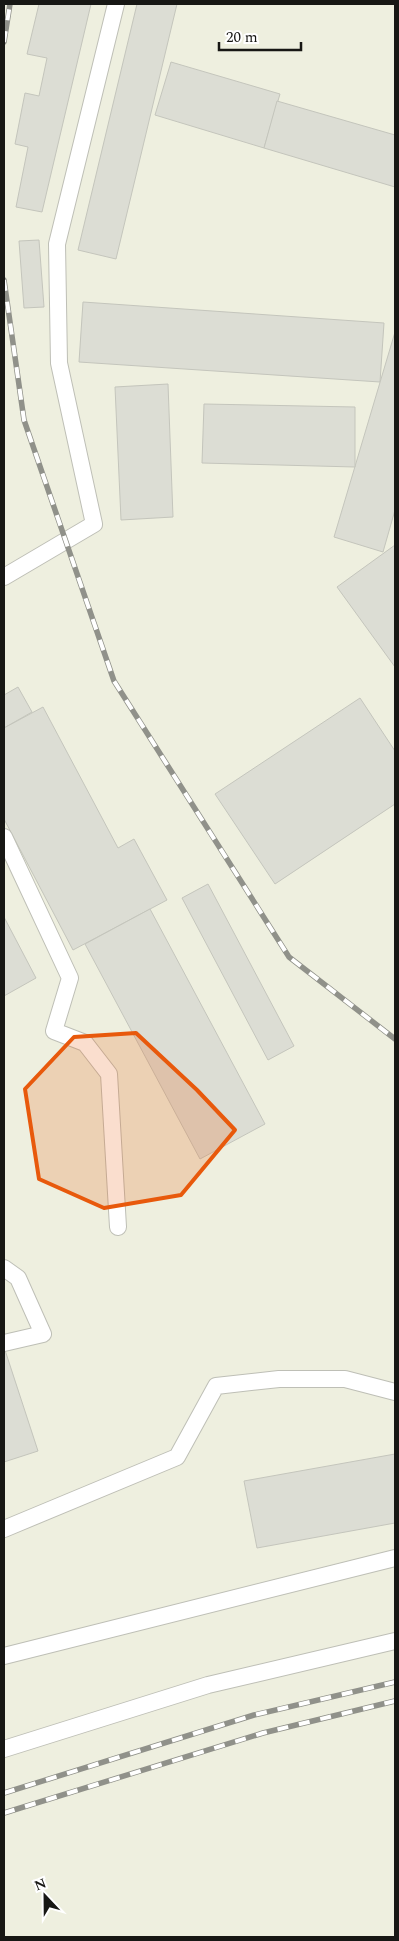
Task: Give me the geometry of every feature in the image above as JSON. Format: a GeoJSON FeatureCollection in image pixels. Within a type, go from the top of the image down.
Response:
{"type":"FeatureCollection","features":[{"type":"Feature","properties":{"kind":"lane"},"geometry":{"type":"LineString","coordinates":[[4,577],[94,524],[59,362],[57,244],[116,4]]}},
{"type":"Feature","properties":{"kind":"lane"},"geometry":{"type":"LineString","coordinates":[[4,837],[70,978],[54,1031],[85,1043],[109,1074],[118,1227]]}},
{"type":"Feature","properties":{"kind":"lane"},"geometry":{"type":"LineString","coordinates":[[4,1268],[18,1278],[44,1334],[4,1343]]}},
{"type":"Feature","properties":{"kind":"lane"},"geometry":{"type":"LineString","coordinates":[[4,1530],[177,1457],[216,1386],[279,1378],[345,1379],[395,1392]]}},
{"type":"Feature","properties":{"kind":"lane"},"geometry":{"type":"LineString","coordinates":[[4,1656],[395,1558]]}},
{"type":"Feature","properties":{"kind":"lane"},"geometry":{"type":"LineString","coordinates":[[4,1748],[208,1685],[395,1641]]}},
{"type":"Feature","properties":{"kind":"highlighted area"},"geometry":{"type":"Polygon","coordinates":[[[136,1033],[197,1090],[235,1130],[181,1195],[104,1208],[39,1179],[25,1089],[74,1037],[136,1033]]]}},
{"type":"Feature","properties":{"kind":"shaded area"},"geometry":{"type":"Polygon","coordinates":[[[4,4],[395,4],[395,1937],[4,1937],[4,4]]]}},
{"type":"Feature","properties":{"kind":"building"},"geometry":{"type":"Polygon","coordinates":[[[39,4],[91,4],[42,212],[16,207],[28,147],[15,144],[25,93],[39,96],[47,58],[27,54],[39,4]]]}},
{"type":"Feature","properties":{"kind":"building"},"geometry":{"type":"Polygon","coordinates":[[[137,4],[177,4],[116,259],[78,250],[137,4]]]}},
{"type":"Feature","properties":{"kind":"building"},"geometry":{"type":"Polygon","coordinates":[[[171,62],[280,94],[264,148],[155,115],[171,62]]]}},
{"type":"Feature","properties":{"kind":"building"},"geometry":{"type":"Polygon","coordinates":[[[277,101],[395,135],[395,187],[264,148],[277,101]]]}},
{"type":"Feature","properties":{"kind":"building"},"geometry":{"type":"Polygon","coordinates":[[[39,240],[44,307],[24,308],[19,241],[39,240]]]}},
{"type":"Feature","properties":{"kind":"building"},"geometry":{"type":"Polygon","coordinates":[[[83,302],[384,323],[380,382],[79,362],[83,302]]]}},
{"type":"Feature","properties":{"kind":"building"},"geometry":{"type":"Polygon","coordinates":[[[395,332],[395,510],[383,552],[334,537],[395,332]]]}},
{"type":"Feature","properties":{"kind":"building"},"geometry":{"type":"Polygon","coordinates":[[[168,384],[173,517],[121,520],[115,387],[168,384]]]}},
{"type":"Feature","properties":{"kind":"building"},"geometry":{"type":"Polygon","coordinates":[[[204,404],[355,407],[355,467],[202,463],[204,404]]]}},
{"type":"Feature","properties":{"kind":"building"},"geometry":{"type":"Polygon","coordinates":[[[395,545],[395,667],[337,587],[395,545]]]}},
{"type":"Feature","properties":{"kind":"building"},"geometry":{"type":"Polygon","coordinates":[[[18,687],[32,712],[4,728],[4,695],[18,687]]]}},
{"type":"Feature","properties":{"kind":"building"},"geometry":{"type":"Polygon","coordinates":[[[360,698],[395,751],[395,804],[275,884],[215,794],[360,698]]]}},
{"type":"Feature","properties":{"kind":"building"},"geometry":{"type":"Polygon","coordinates":[[[43,707],[118,848],[134,839],[167,900],[73,950],[4,819],[4,728],[43,707]]]}},
{"type":"Feature","properties":{"kind":"building"},"geometry":{"type":"Polygon","coordinates":[[[208,884],[294,1046],[268,1060],[182,898],[208,884]]]}},
{"type":"Feature","properties":{"kind":"building"},"geometry":{"type":"Polygon","coordinates":[[[150,909],[265,1124],[200,1159],[85,944],[150,909]]]}},
{"type":"Feature","properties":{"kind":"building"},"geometry":{"type":"Polygon","coordinates":[[[4,917],[36,978],[4,996],[4,917]]]}},
{"type":"Feature","properties":{"kind":"building"},"geometry":{"type":"Polygon","coordinates":[[[4,1347],[38,1451],[4,1462],[4,1347]]]}},
{"type":"Feature","properties":{"kind":"building"},"geometry":{"type":"Polygon","coordinates":[[[395,1454],[395,1523],[257,1548],[244,1481],[395,1454]]]}},
{"type":"Feature","properties":{"kind":"railway"},"geometry":{"type":"LineString","coordinates":[[4,42],[10,4]]}},
{"type":"Feature","properties":{"kind":"railway"},"geometry":{"type":"LineString","coordinates":[[4,280],[24,420],[114,681],[289,957],[395,1039]]}},
{"type":"Feature","properties":{"kind":"railway"},"geometry":{"type":"LineString","coordinates":[[4,1793],[254,1715],[395,1682]]}},
{"type":"Feature","properties":{"kind":"railway"},"geometry":{"type":"LineString","coordinates":[[4,1813],[263,1733],[395,1701]]}}]}
